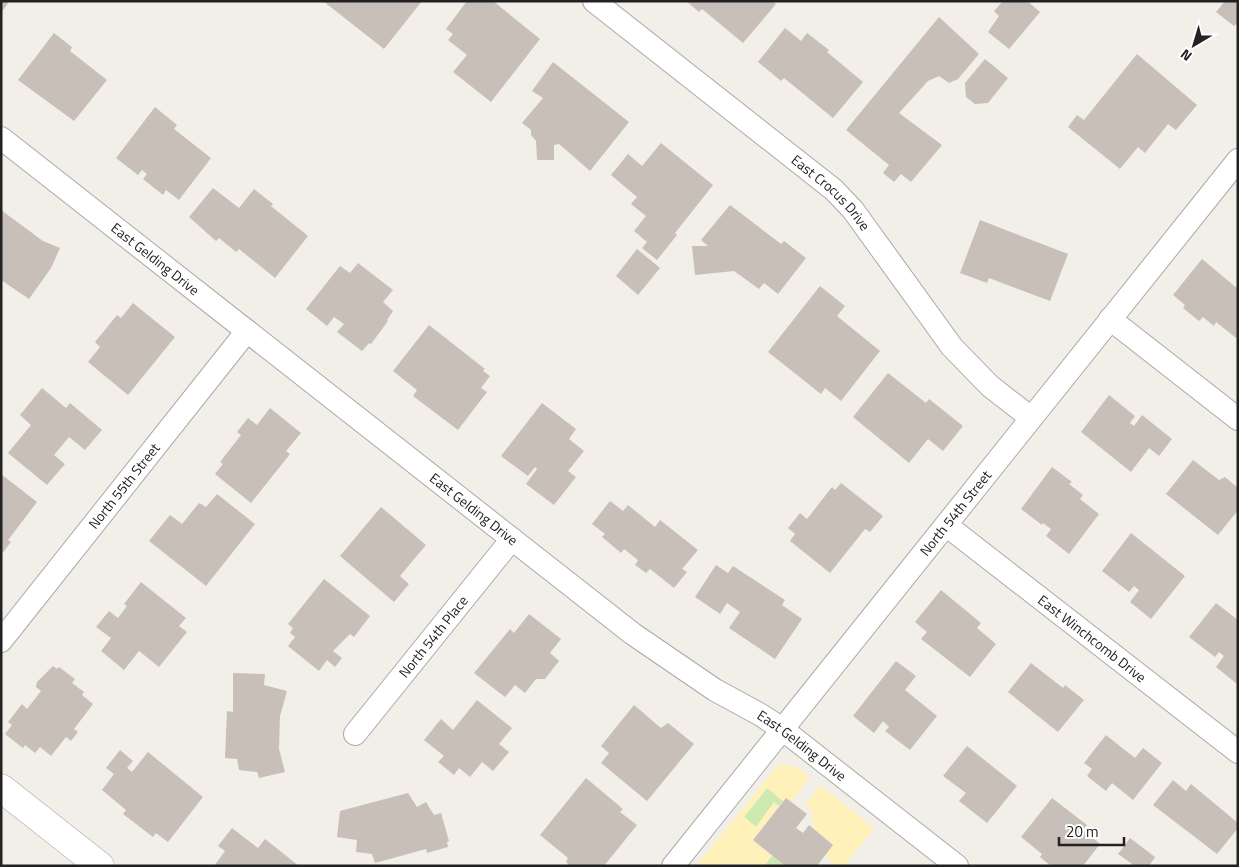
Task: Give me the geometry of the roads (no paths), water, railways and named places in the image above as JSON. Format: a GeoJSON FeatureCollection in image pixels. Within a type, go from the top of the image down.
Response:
{"type":"FeatureCollection","features":[{"type":"Feature","properties":{"kind":"street","name":"East Crocus Drive"},"geometry":{"type":"LineString","coordinates":[[594,1],[834,190],[853,210],[952,347],[990,386],[1031,418]]}},
{"type":"Feature","properties":{"kind":"street","name":"East Gelding Drive"},"geometry":{"type":"LineString","coordinates":[[1,138],[512,539],[675,664],[782,729],[957,866]]}},
{"type":"Feature","properties":{"kind":"street","name":"North 54th Street"},"geometry":{"type":"LineString","coordinates":[[672,866],[1238,160]]}},
{"type":"Feature","properties":{"kind":"street"},"geometry":{"type":"LineString","coordinates":[[1110,319],[1238,419]]}},
{"type":"Feature","properties":{"kind":"street","name":"North 55th Street"},"geometry":{"type":"LineString","coordinates":[[1,641],[247,331]]}},
{"type":"Feature","properties":{"kind":"street","name":"East Winchcomb Drive"},"geometry":{"type":"LineString","coordinates":[[946,525],[1238,752]]}},
{"type":"Feature","properties":{"kind":"street","name":"North 54th Place"},"geometry":{"type":"LineString","coordinates":[[355,734],[512,539]]}},
{"type":"Feature","properties":{"kind":"street"},"geometry":{"type":"LineString","coordinates":[[1,788],[100,866]]}}]}
